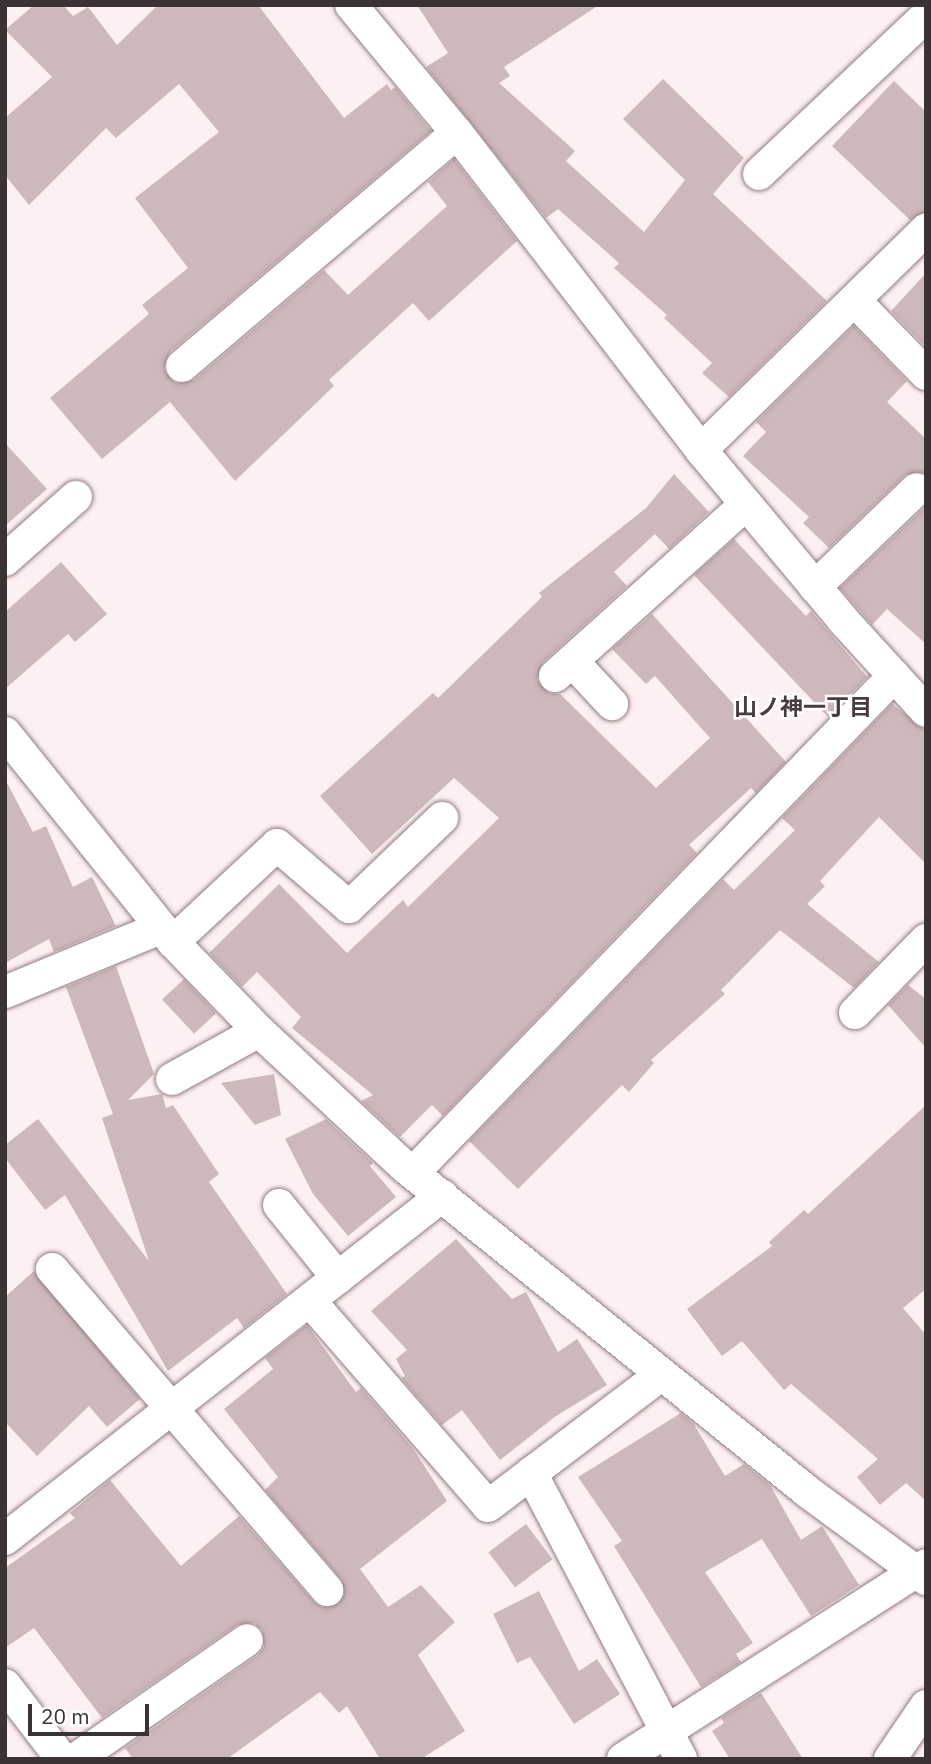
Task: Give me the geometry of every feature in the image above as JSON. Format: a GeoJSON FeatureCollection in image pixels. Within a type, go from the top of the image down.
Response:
{"type":"FeatureCollection","features":[{"type":"Feature","properties":{"kind":"street"},"geometry":{"type":"LineString","coordinates":[[351,5],[457,133],[701,450],[815,587],[914,691],[413,1173]]}},
{"type":"Feature","properties":{"kind":"street"},"geometry":{"type":"LineString","coordinates":[[759,174],[918,17]]}},
{"type":"Feature","properties":{"kind":"street"},"geometry":{"type":"LineString","coordinates":[[182,366],[457,133]]}},
{"type":"Feature","properties":{"kind":"street"},"geometry":{"type":"LineString","coordinates":[[701,450],[926,230]]}},
{"type":"Feature","properties":{"kind":"street"},"geometry":{"type":"LineString","coordinates":[[855,301],[926,374]]}},
{"type":"Feature","properties":{"kind":"street"},"geometry":{"type":"LineString","coordinates":[[815,587],[916,489]]}},
{"type":"Feature","properties":{"kind":"street"},"geometry":{"type":"LineString","coordinates":[[5,560],[76,497]]}},
{"type":"Feature","properties":{"kind":"street"},"geometry":{"type":"LineString","coordinates":[[612,704],[564,668],[746,504]]}},
{"type":"Feature","properties":{"kind":"street"},"geometry":{"type":"LineString","coordinates":[[5,733],[166,935],[259,1031],[413,1173],[808,1492],[923,1572],[623,1759]]}},
{"type":"Feature","properties":{"kind":"street"},"geometry":{"type":"LineString","coordinates":[[5,992],[166,935],[277,845],[349,907],[442,818]]}},
{"type":"Feature","properties":{"kind":"street"},"geometry":{"type":"LineString","coordinates":[[855,1013],[926,940]]}},
{"type":"Feature","properties":{"kind":"street"},"geometry":{"type":"LineString","coordinates":[[172,1079],[259,1031]]}},
{"type":"Feature","properties":{"kind":"street"},"geometry":{"type":"LineString","coordinates":[[5,1539],[442,1196]]}},
{"type":"Feature","properties":{"kind":"street"},"geometry":{"type":"LineString","coordinates":[[279,1205],[338,1278]]}},
{"type":"Feature","properties":{"kind":"street"},"geometry":{"type":"LineString","coordinates":[[52,1269],[170,1411],[327,1590]]}},
{"type":"Feature","properties":{"kind":"street"},"geometry":{"type":"LineString","coordinates":[[310,1301],[488,1506],[662,1374]]}},
{"type":"Feature","properties":{"kind":"street"},"geometry":{"type":"LineString","coordinates":[[531,1473],[681,1759]]}},
{"type":"Feature","properties":{"kind":"street"},"geometry":{"type":"LineString","coordinates":[[76,1759],[247,1640]]}},
{"type":"Feature","properties":{"kind":"street"},"geometry":{"type":"LineString","coordinates":[[5,1685],[62,1759]]}},
{"type":"Feature","properties":{"kind":"street"},"geometry":{"type":"LineString","coordinates":[[890,1759],[926,1706]]}},
{"type":"Feature","properties":{"kind":"building"},"geometry":{"type":"Polygon","coordinates":[[[34,5],[63,5],[73,16],[88,7],[117,45],[158,5],[258,5],[344,118],[387,84],[391,90],[395,87],[431,131],[170,352],[164,369],[175,383],[194,380],[324,270],[348,295],[447,206],[428,182],[454,159],[517,241],[429,321],[413,303],[329,380],[334,386],[235,481],[170,402],[102,459],[50,398],[149,314],[142,305],[188,268],[135,198],[219,132],[179,84],[116,138],[106,128],[29,205],[5,175],[5,118],[52,77],[5,30],[34,5]]]}},
{"type":"Feature","properties":{"kind":"building"},"geometry":{"type":"Polygon","coordinates":[[[417,5],[599,5],[504,67],[510,76],[499,83],[575,151],[566,161],[644,232],[685,180],[623,119],[663,79],[744,158],[713,194],[827,301],[729,397],[702,373],[712,363],[664,318],[667,315],[614,268],[619,263],[558,209],[546,218],[426,67],[448,53],[417,5]]]}},
{"type":"Feature","properties":{"kind":"building"},"geometry":{"type":"Polygon","coordinates":[[[894,81],[926,112],[926,212],[910,220],[832,146],[894,81]]]}},
{"type":"Feature","properties":{"kind":"building"},"geometry":{"type":"Polygon","coordinates":[[[926,273],[926,347],[891,311],[926,273]]]}},
{"type":"Feature","properties":{"kind":"building"},"geometry":{"type":"Polygon","coordinates":[[[854,326],[907,381],[887,402],[926,439],[926,473],[905,475],[829,548],[803,523],[809,517],[743,456],[766,432],[756,422],[854,326]]]}},
{"type":"Feature","properties":{"kind":"building"},"geometry":{"type":"Polygon","coordinates":[[[5,443],[47,489],[5,526],[5,443]]]}},
{"type":"Feature","properties":{"kind":"building"},"geometry":{"type":"Polygon","coordinates":[[[674,474],[709,512],[669,549],[655,534],[614,572],[627,586],[543,662],[537,680],[549,693],[560,694],[656,788],[710,738],[655,676],[646,684],[612,649],[652,614],[786,762],[756,793],[751,788],[689,845],[697,853],[443,1116],[432,1105],[400,1137],[361,1101],[373,1095],[292,1028],[301,1017],[257,972],[242,987],[209,953],[279,884],[347,953],[403,900],[408,907],[499,818],[454,778],[372,854],[320,796],[433,693],[438,698],[542,597],[539,593],[646,508],[674,474]]]}},
{"type":"Feature","properties":{"kind":"building"},"geometry":{"type":"Polygon","coordinates":[[[926,506],[926,644],[887,609],[872,625],[840,588],[926,506]]]}},
{"type":"Feature","properties":{"kind":"building"},"geometry":{"type":"Polygon","coordinates":[[[734,539],[806,616],[811,611],[867,677],[828,717],[694,575],[734,539]]]}},
{"type":"Feature","properties":{"kind":"building"},"geometry":{"type":"Polygon","coordinates":[[[61,562],[107,614],[75,642],[68,634],[5,689],[5,612],[61,562]]]}},
{"type":"Feature","properties":{"kind":"building"},"geometry":{"type":"Polygon","coordinates":[[[892,704],[926,731],[926,864],[879,817],[820,881],[825,886],[807,904],[879,962],[854,988],[780,930],[721,990],[725,994],[651,1060],[654,1063],[629,1092],[622,1085],[518,1189],[469,1141],[723,879],[734,890],[795,830],[782,818],[892,704]]]}},
{"type":"Feature","properties":{"kind":"building"},"geometry":{"type":"Polygon","coordinates":[[[5,779],[33,832],[46,826],[73,887],[92,877],[116,926],[54,952],[49,939],[5,963],[5,779]]]}},
{"type":"Feature","properties":{"kind":"building"},"geometry":{"type":"Polygon","coordinates":[[[116,966],[154,1074],[128,1100],[162,1094],[166,1108],[173,1105],[219,1174],[209,1182],[287,1294],[244,1328],[237,1318],[168,1371],[65,1195],[45,1210],[5,1158],[5,1145],[38,1119],[149,1261],[102,1118],[113,1114],[66,987],[116,966]]]}},
{"type":"Feature","properties":{"kind":"building"},"geometry":{"type":"Polygon","coordinates":[[[184,979],[216,1013],[194,1034],[162,999],[184,979]]]}},
{"type":"Feature","properties":{"kind":"building"},"geometry":{"type":"Polygon","coordinates":[[[908,985],[926,999],[926,1048],[888,1005],[908,985]]]}},
{"type":"Feature","properties":{"kind":"building"},"geometry":{"type":"Polygon","coordinates":[[[274,1074],[281,1115],[255,1125],[221,1083],[274,1074]]]}},
{"type":"Feature","properties":{"kind":"building"},"geometry":{"type":"Polygon","coordinates":[[[926,1105],[926,1289],[903,1308],[926,1335],[926,1501],[906,1483],[880,1505],[857,1477],[878,1459],[791,1384],[784,1390],[742,1341],[722,1356],[687,1309],[772,1246],[769,1242],[804,1210],[808,1214],[926,1105]]]}},
{"type":"Feature","properties":{"kind":"building"},"geometry":{"type":"Polygon","coordinates":[[[326,1119],[373,1163],[370,1166],[396,1197],[348,1236],[313,1194],[285,1139],[326,1119]]]}},
{"type":"Feature","properties":{"kind":"building"},"geometry":{"type":"Polygon","coordinates":[[[456,1239],[512,1299],[526,1292],[558,1352],[577,1339],[607,1385],[556,1416],[500,1460],[462,1410],[442,1425],[401,1378],[405,1376],[396,1359],[407,1350],[371,1311],[456,1239]]]}},
{"type":"Feature","properties":{"kind":"building"},"geometry":{"type":"Polygon","coordinates":[[[34,1271],[140,1399],[107,1427],[89,1406],[37,1456],[5,1422],[5,1297],[34,1271]]]}},
{"type":"Feature","properties":{"kind":"building"},"geometry":{"type":"Polygon","coordinates":[[[307,1325],[356,1392],[361,1388],[412,1447],[447,1501],[360,1569],[388,1607],[421,1585],[455,1622],[418,1655],[465,1731],[421,1759],[380,1759],[347,1706],[339,1713],[320,1692],[227,1759],[133,1759],[125,1748],[258,1655],[264,1647],[262,1630],[254,1623],[237,1625],[102,1718],[34,1628],[5,1648],[5,1568],[75,1518],[70,1513],[110,1480],[181,1566],[239,1516],[314,1602],[322,1607],[338,1604],[344,1595],[341,1579],[265,1490],[278,1477],[224,1409],[273,1369],[265,1358],[307,1325]]]}},
{"type":"Feature","properties":{"kind":"building"},"geometry":{"type":"Polygon","coordinates":[[[681,1413],[693,1423],[725,1476],[744,1464],[770,1485],[801,1540],[822,1526],[859,1585],[811,1616],[762,1539],[705,1572],[753,1643],[736,1654],[741,1662],[701,1687],[614,1546],[622,1541],[578,1477],[681,1413]]]}},
{"type":"Feature","properties":{"kind":"building"},"geometry":{"type":"Polygon","coordinates":[[[526,1524],[552,1559],[515,1587],[488,1552],[526,1524]]]}},
{"type":"Feature","properties":{"kind":"building"},"geometry":{"type":"Polygon","coordinates":[[[539,1591],[579,1671],[597,1659],[620,1694],[574,1724],[530,1657],[517,1663],[493,1614],[539,1591]]]}},
{"type":"Feature","properties":{"kind":"building"},"geometry":{"type":"Polygon","coordinates":[[[761,1693],[803,1759],[730,1759],[712,1731],[724,1723],[721,1718],[761,1693]]]}},
{"type":"Feature","properties":{"kind":"district","name":"山ノ神一丁目"},"geometry":{"type":"Point","coordinates":[803,706]}}]}
